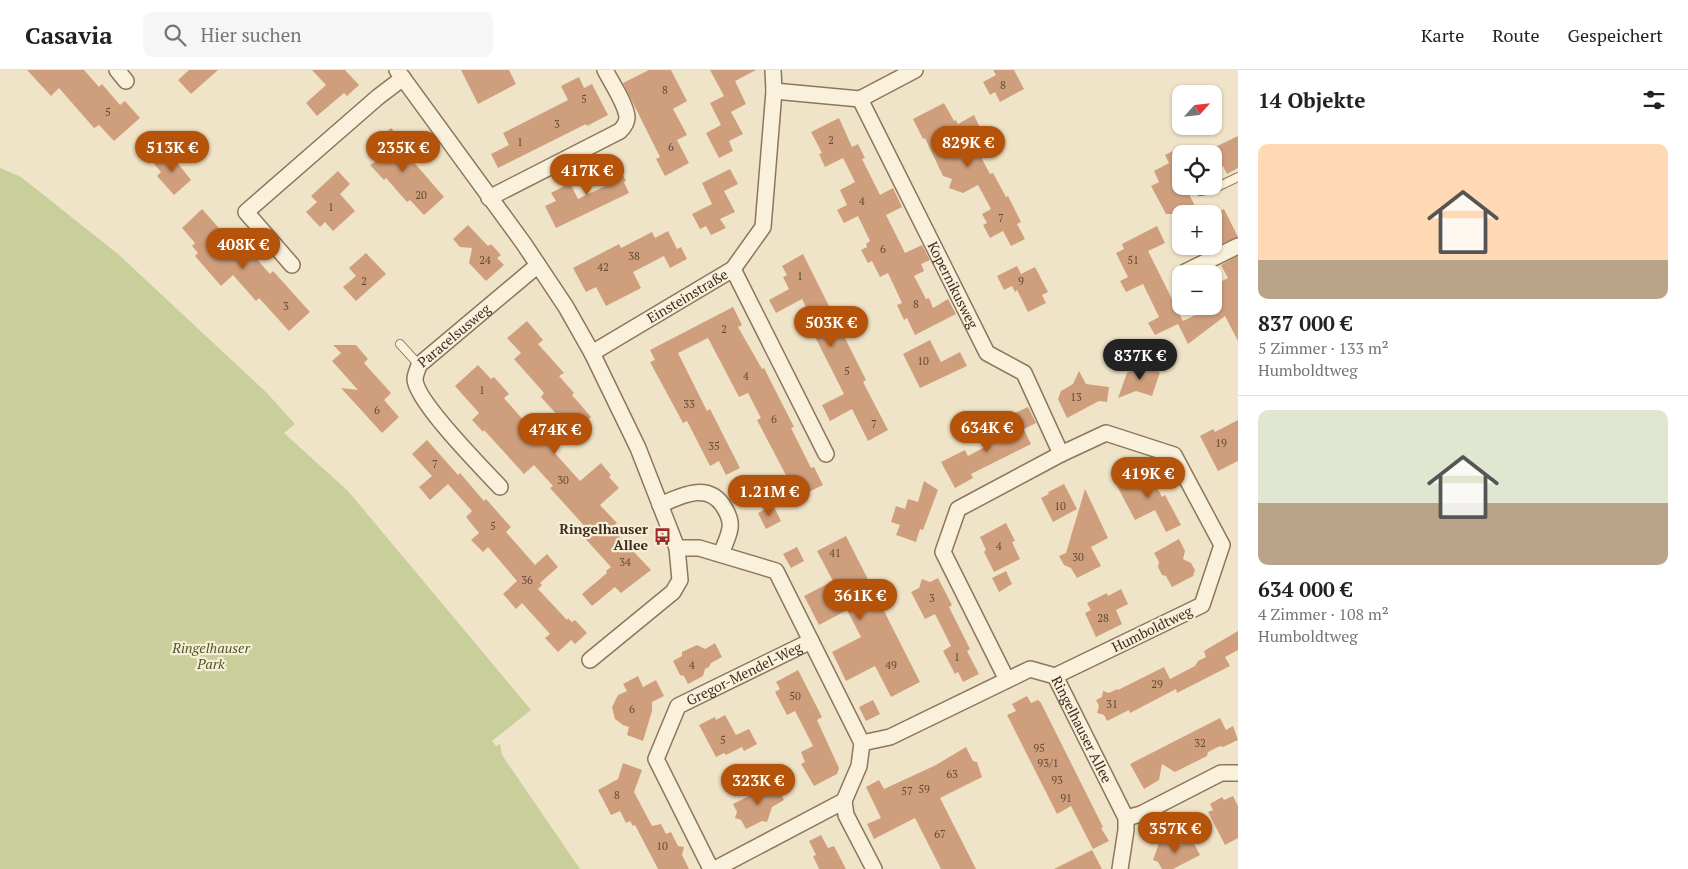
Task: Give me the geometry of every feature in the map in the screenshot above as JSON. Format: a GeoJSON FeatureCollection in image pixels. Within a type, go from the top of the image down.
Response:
{"type":"FeatureCollection","features":[{"type":"Feature","properties":{"kind":"street"},"geometry":{"type":"LineString","coordinates":[[490,198],[620,131],[624,127],[627,119],[625,111],[605,70]]}},
{"type":"Feature","properties":{"kind":"street","name":"Einsteinstraße"},"geometry":{"type":"LineString","coordinates":[[592,353],[733,269],[763,227],[774,91],[773,70]]}},
{"type":"Feature","properties":{"kind":"street"},"geometry":{"type":"LineString","coordinates":[[774,91],[860,99],[915,70]]}},
{"type":"Feature","properties":{"kind":"street"},"geometry":{"type":"LineString","coordinates":[[292,265],[246,212],[378,97],[400,74],[538,265],[566,307],[592,353],[638,448],[677,548],[680,580],[673,592],[590,660]]}},
{"type":"Feature","properties":{"kind":"street","name":"Kopernikusweg"},"geometry":{"type":"LineString","coordinates":[[860,99],[987,353],[1024,373],[1061,454]]}},
{"type":"Feature","properties":{"kind":"street"},"geometry":{"type":"LineString","coordinates":[[1199,265],[1238,246]]}},
{"type":"Feature","properties":{"kind":"street","name":"Paracelsusweg"},"geometry":{"type":"LineString","coordinates":[[500,487],[435,414],[418,392],[414,379],[419,365],[538,265]]}},
{"type":"Feature","properties":{"kind":"street"},"geometry":{"type":"LineString","coordinates":[[733,269],[826,454]]}},
{"type":"Feature","properties":{"kind":"street","name":"Humboldtweg"},"geometry":{"type":"LineString","coordinates":[[1007,680],[943,552],[958,509],[1106,432],[1174,455],[1222,545],[1202,605],[1055,676]]}},
{"type":"Feature","properties":{"kind":"street"},"geometry":{"type":"LineString","coordinates":[[660,505],[686,494],[705,492],[720,500],[728,515],[730,528],[721,554]]}},
{"type":"Feature","properties":{"kind":"street"},"geometry":{"type":"LineString","coordinates":[[677,548],[699,548],[776,572],[862,743],[858,766],[844,801],[846,815],[874,869]]}},
{"type":"Feature","properties":{"kind":"street","name":"Gregor-Mendel-Weg"},"geometry":{"type":"LineString","coordinates":[[811,641],[678,706],[656,759],[713,869],[844,801]]}},
{"type":"Feature","properties":{"kind":"street","name":"Ringelhauser Allee"},"geometry":{"type":"LineString","coordinates":[[862,743],[890,737],[1030,669],[1055,676],[1126,818]]}},
{"type":"Feature","properties":{"kind":"street"},"geometry":{"type":"LineString","coordinates":[[1120,869],[1126,818],[1142,814],[1221,773],[1238,773]]}},
{"type":"Feature","properties":{"kind":"lane"},"geometry":{"type":"LineString","coordinates":[[1222,183],[1238,176]]}},
{"type":"Feature","properties":{"kind":"lane"},"geometry":{"type":"LineString","coordinates":[[400,344],[419,365]]}},
{"type":"Feature","properties":{"kind":"green space","name":"Ringelhauser Park"},"geometry":{"type":"Polygon","coordinates":[[[0,168],[21,177],[118,254],[267,393],[295,424],[284,433],[348,491],[531,710],[492,741],[496,746],[500,744],[502,755],[580,869],[0,869],[0,168]]]}},
{"type":"Feature","properties":{"kind":"building"},"geometry":{"type":"Polygon","coordinates":[[[27,70],[84,70],[99,87],[102,84],[120,105],[125,101],[140,118],[114,141],[99,125],[94,128],[59,88],[51,96],[27,70]]]}},
{"type":"Feature","properties":{"kind":"building"},"geometry":{"type":"Polygon","coordinates":[[[189,70],[218,70],[191,94],[178,80],[189,70]]]}},
{"type":"Feature","properties":{"kind":"building"},"geometry":{"type":"Polygon","coordinates":[[[312,70],[345,70],[359,85],[347,96],[344,93],[317,116],[306,103],[326,85],[312,70]]]}},
{"type":"Feature","properties":{"kind":"building"},"geometry":{"type":"Polygon","coordinates":[[[461,70],[509,70],[516,84],[478,104],[461,70]]]}},
{"type":"Feature","properties":{"kind":"building"},"geometry":{"type":"Polygon","coordinates":[[[649,70],[671,70],[687,101],[673,109],[687,135],[677,140],[689,163],[665,176],[656,159],[660,157],[623,83],[649,70]]]}},
{"type":"Feature","properties":{"kind":"building"},"geometry":{"type":"Polygon","coordinates":[[[710,70],[756,70],[735,81],[746,104],[731,112],[743,134],[729,141],[733,151],[719,158],[706,133],[721,125],[710,103],[724,96],[710,70]]]}},
{"type":"Feature","properties":{"kind":"building"},"geometry":{"type":"Polygon","coordinates":[[[993,70],[1014,70],[1024,89],[1000,102],[995,92],[990,95],[983,82],[996,75],[993,70]]]}},
{"type":"Feature","properties":{"kind":"building"},"geometry":{"type":"Polygon","coordinates":[[[579,77],[584,88],[592,84],[608,115],[498,168],[491,154],[509,145],[503,133],[568,100],[561,86],[579,77]]]}},
{"type":"Feature","properties":{"kind":"building"},"geometry":{"type":"Polygon","coordinates":[[[944,103],[954,121],[956,120],[958,124],[974,115],[982,132],[971,138],[990,174],[993,173],[1006,197],[1008,196],[1021,222],[1017,224],[1025,239],[1011,246],[1003,231],[990,238],[983,225],[987,223],[982,214],[991,209],[978,185],[963,193],[949,188],[952,179],[943,176],[925,138],[923,139],[913,119],[944,103]]]}},
{"type":"Feature","properties":{"kind":"building"},"geometry":{"type":"Polygon","coordinates":[[[839,118],[852,147],[858,144],[865,158],[862,159],[880,195],[893,188],[902,207],[886,215],[905,253],[922,245],[930,260],[921,264],[924,271],[914,276],[926,299],[929,298],[933,308],[948,299],[956,314],[915,335],[907,318],[904,320],[897,305],[902,303],[888,273],[880,277],[872,261],[868,263],[861,250],[867,247],[866,244],[870,241],[858,216],[844,223],[837,210],[847,205],[840,190],[855,182],[843,158],[825,167],[819,154],[822,153],[811,132],[839,118]]]}},
{"type":"Feature","properties":{"kind":"building"},"geometry":{"type":"Polygon","coordinates":[[[391,128],[402,140],[398,144],[444,197],[424,215],[410,200],[407,202],[386,178],[384,180],[370,165],[376,161],[366,150],[391,128]]]}},
{"type":"Feature","properties":{"kind":"building"},"geometry":{"type":"Polygon","coordinates":[[[1238,136],[1238,168],[1227,174],[1222,167],[1222,145],[1219,145],[1238,136]]]}},
{"type":"Feature","properties":{"kind":"building"},"geometry":{"type":"Polygon","coordinates":[[[168,151],[191,180],[174,195],[157,176],[161,172],[154,164],[168,151]]]}},
{"type":"Feature","properties":{"kind":"building"},"geometry":{"type":"Polygon","coordinates":[[[1172,152],[1172,195],[1190,195],[1194,205],[1172,205],[1172,214],[1166,214],[1151,186],[1159,182],[1154,171],[1169,163],[1165,155],[1172,152]]]}},
{"type":"Feature","properties":{"kind":"building"},"geometry":{"type":"Polygon","coordinates":[[[615,160],[626,181],[624,182],[629,193],[556,228],[545,206],[556,201],[551,193],[570,183],[578,199],[605,186],[596,169],[615,160]]]}},
{"type":"Feature","properties":{"kind":"building"},"geometry":{"type":"Polygon","coordinates":[[[730,169],[738,184],[724,191],[735,212],[720,219],[726,228],[711,235],[706,226],[700,229],[692,214],[712,204],[702,183],[730,169]]]}},
{"type":"Feature","properties":{"kind":"building"},"geometry":{"type":"Polygon","coordinates":[[[338,171],[350,184],[340,194],[355,211],[333,231],[325,222],[320,227],[306,212],[317,202],[311,196],[338,171]]]}},
{"type":"Feature","properties":{"kind":"building"},"geometry":{"type":"Polygon","coordinates":[[[202,209],[233,244],[238,238],[270,274],[273,271],[310,312],[289,331],[259,298],[256,301],[233,275],[221,286],[195,256],[198,253],[192,246],[195,243],[182,228],[202,209]]]}},
{"type":"Feature","properties":{"kind":"building"},"geometry":{"type":"Polygon","coordinates":[[[1224,209],[1238,237],[1222,244],[1222,210],[1224,209]]]}},
{"type":"Feature","properties":{"kind":"building"},"geometry":{"type":"Polygon","coordinates":[[[468,225],[488,246],[491,244],[501,255],[497,258],[504,265],[486,281],[469,263],[472,248],[460,247],[453,239],[468,225]]]}},
{"type":"Feature","properties":{"kind":"building"},"geometry":{"type":"Polygon","coordinates":[[[1157,226],[1165,243],[1148,251],[1172,299],[1172,315],[1180,315],[1183,321],[1195,315],[1222,315],[1222,281],[1228,278],[1221,265],[1238,256],[1238,341],[1225,316],[1188,344],[1178,324],[1155,335],[1148,323],[1159,317],[1143,284],[1126,292],[1120,281],[1128,277],[1116,253],[1124,249],[1122,244],[1157,226]]]}},
{"type":"Feature","properties":{"kind":"building"},"geometry":{"type":"Polygon","coordinates":[[[668,231],[677,249],[681,247],[687,259],[670,268],[664,256],[633,272],[641,288],[606,306],[596,287],[586,292],[573,268],[619,244],[621,248],[652,232],[655,238],[668,231]]]}},
{"type":"Feature","properties":{"kind":"building"},"geometry":{"type":"Polygon","coordinates":[[[366,253],[386,274],[356,301],[343,287],[356,276],[349,268],[366,253]]]}},
{"type":"Feature","properties":{"kind":"building"},"geometry":{"type":"Polygon","coordinates":[[[803,254],[866,380],[863,382],[888,430],[868,441],[852,409],[830,421],[822,405],[844,394],[809,325],[814,323],[802,299],[776,313],[769,300],[789,289],[783,277],[787,275],[782,266],[803,254]]]}},
{"type":"Feature","properties":{"kind":"building"},"geometry":{"type":"Polygon","coordinates":[[[1017,266],[1021,274],[1035,267],[1048,292],[1042,295],[1046,303],[1028,312],[1017,290],[1015,292],[1012,286],[1004,290],[997,276],[1017,266]]]}},
{"type":"Feature","properties":{"kind":"building"},"geometry":{"type":"Polygon","coordinates":[[[733,307],[742,325],[738,327],[762,369],[764,368],[794,427],[791,428],[811,468],[814,467],[823,485],[792,500],[785,486],[790,483],[757,420],[761,418],[748,393],[739,397],[708,338],[678,353],[707,411],[710,409],[740,468],[726,475],[719,461],[710,466],[687,421],[683,423],[650,362],[655,360],[650,350],[733,307]]]}},
{"type":"Feature","properties":{"kind":"building"},"geometry":{"type":"Polygon","coordinates":[[[527,321],[543,340],[538,344],[564,373],[559,376],[591,417],[552,450],[580,481],[601,463],[611,475],[609,477],[619,488],[600,505],[617,523],[611,528],[651,570],[621,593],[615,587],[592,606],[582,594],[607,573],[606,571],[611,567],[582,535],[588,530],[550,488],[553,486],[534,465],[524,474],[484,430],[483,432],[472,420],[479,413],[455,386],[478,365],[491,379],[494,377],[509,394],[504,398],[537,436],[559,417],[541,397],[544,393],[514,359],[521,353],[507,338],[527,321]]]}},
{"type":"Feature","properties":{"kind":"building"},"geometry":{"type":"Polygon","coordinates":[[[930,340],[941,362],[960,352],[967,366],[920,388],[903,354],[930,340]]]}},
{"type":"Feature","properties":{"kind":"building"},"geometry":{"type":"Polygon","coordinates":[[[333,345],[356,345],[368,359],[364,363],[391,393],[384,400],[399,417],[382,433],[341,388],[358,390],[332,361],[341,353],[333,345]]]}},
{"type":"Feature","properties":{"kind":"building"},"geometry":{"type":"Polygon","coordinates":[[[1133,363],[1160,372],[1152,396],[1136,391],[1118,398],[1127,373],[1130,371],[1133,363]]]}},
{"type":"Feature","properties":{"kind":"building"},"geometry":{"type":"Polygon","coordinates":[[[1079,371],[1086,384],[1109,387],[1107,402],[1099,401],[1067,418],[1058,399],[1061,391],[1073,384],[1079,371]]]}},
{"type":"Feature","properties":{"kind":"building"},"geometry":{"type":"Polygon","coordinates":[[[1028,407],[1036,423],[1024,429],[1015,413],[1028,407]]]}},
{"type":"Feature","properties":{"kind":"building"},"geometry":{"type":"Polygon","coordinates":[[[1018,418],[1031,444],[971,474],[973,478],[955,488],[941,462],[965,450],[968,456],[998,440],[993,431],[1018,418]]]}},
{"type":"Feature","properties":{"kind":"building"},"geometry":{"type":"Polygon","coordinates":[[[1238,420],[1238,461],[1218,471],[1200,436],[1213,429],[1215,432],[1238,420]]]}},
{"type":"Feature","properties":{"kind":"building"},"geometry":{"type":"Polygon","coordinates":[[[427,440],[458,475],[460,473],[484,501],[486,499],[511,527],[506,532],[535,565],[547,554],[558,567],[540,583],[542,585],[538,589],[567,620],[568,618],[572,622],[575,620],[587,633],[575,644],[571,640],[558,652],[545,638],[550,634],[522,603],[516,609],[503,594],[517,581],[488,547],[483,552],[471,540],[479,533],[466,517],[472,511],[448,484],[430,500],[419,487],[432,476],[412,454],[427,440]]]}},
{"type":"Feature","properties":{"kind":"building"},"geometry":{"type":"Polygon","coordinates":[[[1146,466],[1162,497],[1165,495],[1181,525],[1166,532],[1155,510],[1135,520],[1117,486],[1130,480],[1128,476],[1146,466]]]}},
{"type":"Feature","properties":{"kind":"building"},"geometry":{"type":"Polygon","coordinates":[[[924,481],[938,490],[923,530],[920,529],[916,542],[896,535],[900,525],[891,522],[896,506],[905,509],[908,499],[918,502],[924,481]]]}},
{"type":"Feature","properties":{"kind":"building"},"geometry":{"type":"Polygon","coordinates":[[[1064,484],[1077,509],[1053,522],[1041,498],[1064,484]]]}},
{"type":"Feature","properties":{"kind":"building"},"geometry":{"type":"Polygon","coordinates":[[[1085,489],[1108,538],[1091,547],[1101,566],[1077,578],[1071,568],[1064,565],[1059,556],[1066,553],[1085,489]]]}},
{"type":"Feature","properties":{"kind":"building"},"geometry":{"type":"Polygon","coordinates":[[[773,505],[781,521],[766,529],[758,513],[773,505]]]}},
{"type":"Feature","properties":{"kind":"building"},"geometry":{"type":"Polygon","coordinates":[[[1006,523],[1015,541],[1012,542],[1020,559],[994,572],[984,552],[986,550],[980,537],[1006,523]]]}},
{"type":"Feature","properties":{"kind":"building"},"geometry":{"type":"Polygon","coordinates":[[[846,536],[920,682],[891,697],[875,666],[846,681],[832,652],[861,637],[847,610],[819,625],[804,596],[833,581],[817,551],[846,536]]]}},
{"type":"Feature","properties":{"kind":"building"},"geometry":{"type":"Polygon","coordinates":[[[1179,539],[1185,551],[1183,559],[1191,563],[1195,570],[1193,576],[1172,587],[1166,576],[1162,575],[1158,567],[1159,562],[1154,553],[1179,539]]]}},
{"type":"Feature","properties":{"kind":"building"},"geometry":{"type":"Polygon","coordinates":[[[797,547],[804,561],[791,568],[783,554],[797,547]]]}},
{"type":"Feature","properties":{"kind":"building"},"geometry":{"type":"Polygon","coordinates":[[[1006,571],[1012,584],[999,592],[992,578],[1006,571]]]}},
{"type":"Feature","properties":{"kind":"building"},"geometry":{"type":"Polygon","coordinates":[[[938,578],[952,605],[949,607],[970,649],[967,651],[979,674],[963,682],[958,672],[955,674],[943,651],[951,646],[935,614],[925,619],[911,592],[919,588],[922,579],[930,582],[938,578]]]}},
{"type":"Feature","properties":{"kind":"building"},"geometry":{"type":"Polygon","coordinates":[[[1121,589],[1128,604],[1116,610],[1122,624],[1096,637],[1085,613],[1091,610],[1087,603],[1107,593],[1108,596],[1121,589]]]}},
{"type":"Feature","properties":{"kind":"building"},"geometry":{"type":"Polygon","coordinates":[[[1238,631],[1238,650],[1225,657],[1230,666],[1177,693],[1176,689],[1130,713],[1129,710],[1107,721],[1104,715],[1097,713],[1099,706],[1096,700],[1102,697],[1103,691],[1109,693],[1118,690],[1164,667],[1170,679],[1195,666],[1198,661],[1206,657],[1204,651],[1238,631]]]}},
{"type":"Feature","properties":{"kind":"building"},"geometry":{"type":"Polygon","coordinates":[[[715,643],[722,657],[705,669],[703,676],[688,684],[684,676],[680,675],[673,661],[682,656],[682,652],[697,645],[705,649],[715,643]]]}},
{"type":"Feature","properties":{"kind":"building"},"geometry":{"type":"Polygon","coordinates":[[[798,670],[822,717],[817,720],[839,768],[837,774],[814,786],[801,764],[805,762],[801,752],[813,746],[795,711],[787,715],[775,692],[780,689],[776,682],[798,670]]]}},
{"type":"Feature","properties":{"kind":"building"},"geometry":{"type":"Polygon","coordinates":[[[638,676],[643,687],[656,680],[664,696],[652,702],[652,711],[643,741],[627,735],[629,727],[615,719],[612,707],[618,695],[627,691],[623,684],[638,676]]]}},
{"type":"Feature","properties":{"kind":"building"},"geometry":{"type":"Polygon","coordinates":[[[1027,696],[1031,703],[1038,700],[1041,703],[1103,827],[1101,828],[1109,841],[1093,849],[1071,806],[1057,814],[1007,715],[1016,711],[1012,704],[1027,696]]]}},
{"type":"Feature","properties":{"kind":"building"},"geometry":{"type":"Polygon","coordinates":[[[873,700],[880,714],[866,721],[859,707],[873,700]]]}},
{"type":"Feature","properties":{"kind":"building"},"geometry":{"type":"Polygon","coordinates":[[[725,715],[736,735],[749,729],[757,744],[744,751],[742,747],[726,755],[724,753],[716,757],[699,725],[715,717],[716,720],[725,715]]]}},
{"type":"Feature","properties":{"kind":"building"},"geometry":{"type":"Polygon","coordinates":[[[1220,718],[1226,730],[1233,726],[1238,740],[1208,752],[1207,756],[1175,772],[1162,764],[1159,780],[1144,789],[1130,764],[1220,718]]]}},
{"type":"Feature","properties":{"kind":"building"},"geometry":{"type":"Polygon","coordinates":[[[966,747],[973,761],[977,762],[982,777],[940,798],[976,869],[941,869],[915,818],[874,839],[867,824],[881,818],[866,787],[879,780],[884,789],[936,765],[966,747]]]}},
{"type":"Feature","properties":{"kind":"building"},"geometry":{"type":"Polygon","coordinates":[[[623,763],[642,770],[634,792],[652,826],[661,824],[666,834],[671,832],[678,846],[684,847],[682,855],[689,869],[658,869],[635,825],[633,826],[630,821],[626,823],[620,811],[611,815],[598,790],[618,779],[623,763]]]}},
{"type":"Feature","properties":{"kind":"building"},"geometry":{"type":"Polygon","coordinates":[[[775,783],[784,800],[772,807],[767,822],[762,821],[746,829],[741,820],[735,818],[737,812],[733,804],[775,783]]]}},
{"type":"Feature","properties":{"kind":"building"},"geometry":{"type":"Polygon","coordinates":[[[1233,796],[1238,806],[1238,838],[1225,845],[1208,812],[1213,810],[1210,804],[1222,797],[1224,800],[1233,796]]]}},
{"type":"Feature","properties":{"kind":"building"},"geometry":{"type":"Polygon","coordinates":[[[821,835],[828,848],[834,846],[846,869],[819,869],[813,856],[816,855],[809,841],[821,835]]]}},
{"type":"Feature","properties":{"kind":"building"},"geometry":{"type":"Polygon","coordinates":[[[1172,838],[1177,847],[1192,840],[1200,855],[1173,869],[1162,869],[1158,862],[1153,860],[1160,840],[1166,841],[1172,838]]]}},
{"type":"Feature","properties":{"kind":"building"},"geometry":{"type":"Polygon","coordinates":[[[1092,850],[1102,869],[1054,869],[1092,850]]]}},
{"type":"Feature","properties":{"kind":"place","name":"Ringelhauser Allee"},"geometry":{"type":"Point","coordinates":[662,537]}}]}
